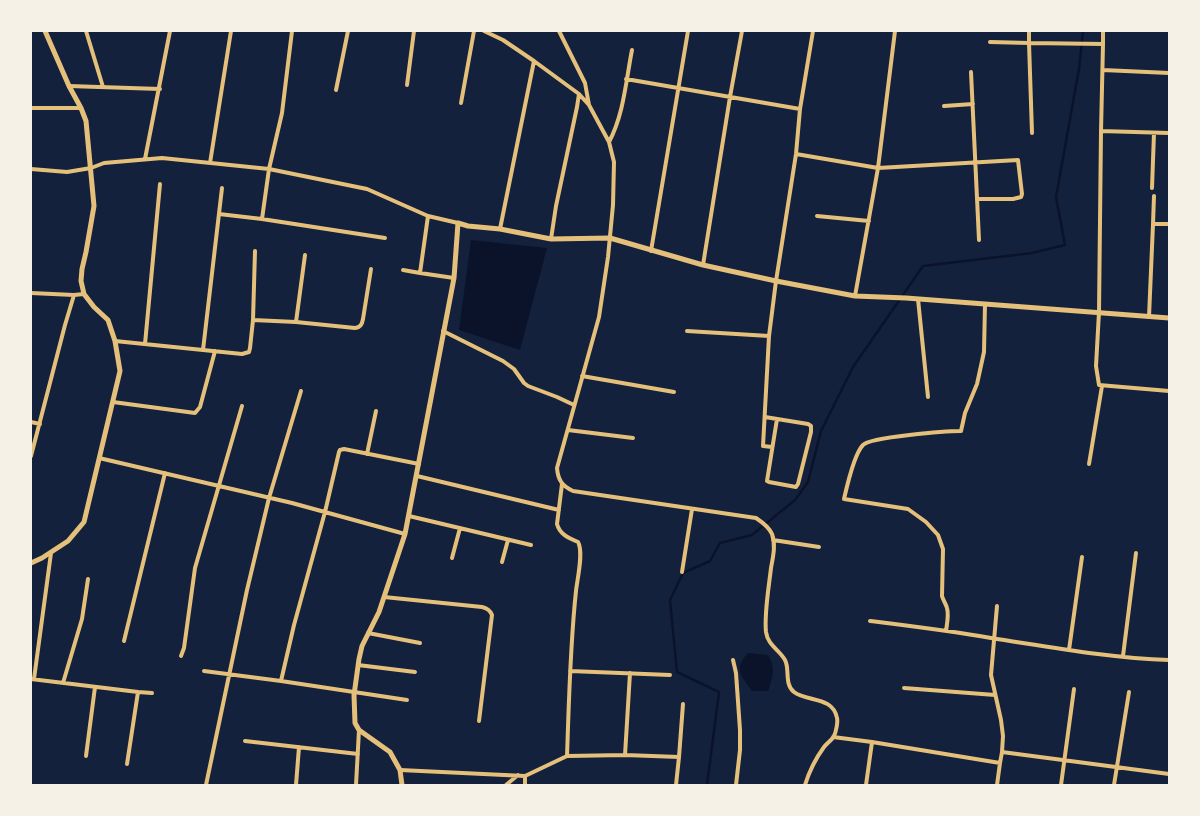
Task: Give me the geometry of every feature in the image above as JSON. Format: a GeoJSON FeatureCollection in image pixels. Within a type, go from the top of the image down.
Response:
{"type":"FeatureCollection","features":[{"type":"Feature","properties":{"kind":"street"},"geometry":{"type":"LineString","coordinates":[[31,564],[68,541],[84,522],[120,371],[115,341],[108,320],[84,294],[81,281],[94,206],[86,121],[45,31]]}},
{"type":"Feature","properties":{"kind":"street"},"geometry":{"type":"LineString","coordinates":[[86,31],[103,87]]}},
{"type":"Feature","properties":{"kind":"street"},"geometry":{"type":"LineString","coordinates":[[145,159],[170,31]]}},
{"type":"Feature","properties":{"kind":"street"},"geometry":{"type":"LineString","coordinates":[[210,163],[231,31]]}},
{"type":"Feature","properties":{"kind":"street"},"geometry":{"type":"LineString","coordinates":[[262,219],[269,169],[282,113],[292,31]]}},
{"type":"Feature","properties":{"kind":"street"},"geometry":{"type":"LineString","coordinates":[[336,90],[348,31]]}},
{"type":"Feature","properties":{"kind":"street"},"geometry":{"type":"LineString","coordinates":[[407,85],[414,31]]}},
{"type":"Feature","properties":{"kind":"street"},"geometry":{"type":"LineString","coordinates":[[462,103],[474,31]]}},
{"type":"Feature","properties":{"kind":"street"},"geometry":{"type":"LineString","coordinates":[[484,31],[503,40],[579,94],[589,105],[609,142],[614,162],[610,238],[599,318],[557,468],[558,478],[562,484],[573,491],[756,518],[772,532],[774,547],[766,633],[769,642],[786,662],[791,688],[799,695],[823,701],[834,709],[838,719],[833,737],[815,762],[805,785]]}},
{"type":"Feature","properties":{"kind":"street"},"geometry":{"type":"LineString","coordinates":[[559,31],[585,83],[589,105]]}},
{"type":"Feature","properties":{"kind":"street"},"geometry":{"type":"LineString","coordinates":[[651,250],[688,31]]}},
{"type":"Feature","properties":{"kind":"street"},"geometry":{"type":"LineString","coordinates":[[703,265],[742,31]]}},
{"type":"Feature","properties":{"kind":"street"},"geometry":{"type":"LineString","coordinates":[[772,447],[763,446],[769,336],[796,154],[800,109],[813,31]]}},
{"type":"Feature","properties":{"kind":"street"},"geometry":{"type":"LineString","coordinates":[[855,296],[878,168],[895,31]]}},
{"type":"Feature","properties":{"kind":"street"},"geometry":{"type":"LineString","coordinates":[[1029,31],[1032,134]]}},
{"type":"Feature","properties":{"kind":"street"},"geometry":{"type":"LineString","coordinates":[[1103,31],[1099,312],[1096,366],[1099,385],[1169,391]]}},
{"type":"Feature","properties":{"kind":"street"},"geometry":{"type":"LineString","coordinates":[[990,42],[1103,44]]}},
{"type":"Feature","properties":{"kind":"street"},"geometry":{"type":"LineString","coordinates":[[609,142],[618,119],[632,50]]}},
{"type":"Feature","properties":{"kind":"street"},"geometry":{"type":"LineString","coordinates":[[500,229],[534,61]]}},
{"type":"Feature","properties":{"kind":"street"},"geometry":{"type":"LineString","coordinates":[[1103,70],[1169,73]]}},
{"type":"Feature","properties":{"kind":"street"},"geometry":{"type":"LineString","coordinates":[[971,72],[979,240]]}},
{"type":"Feature","properties":{"kind":"street"},"geometry":{"type":"LineString","coordinates":[[626,79],[800,109]]}},
{"type":"Feature","properties":{"kind":"street"},"geometry":{"type":"LineString","coordinates":[[69,86],[160,89]]}},
{"type":"Feature","properties":{"kind":"street"},"geometry":{"type":"LineString","coordinates":[[551,239],[579,94]]}},
{"type":"Feature","properties":{"kind":"street"},"geometry":{"type":"LineString","coordinates":[[944,106],[972,104]]}},
{"type":"Feature","properties":{"kind":"street"},"geometry":{"type":"LineString","coordinates":[[31,108],[81,108]]}},
{"type":"Feature","properties":{"kind":"street"},"geometry":{"type":"LineString","coordinates":[[1101,131],[1169,133]]}},
{"type":"Feature","properties":{"kind":"street"},"geometry":{"type":"LineString","coordinates":[[1152,188],[1154,133]]}},
{"type":"Feature","properties":{"kind":"street"},"geometry":{"type":"LineString","coordinates":[[796,154],[878,168],[1018,160],[1021,197],[977,200]]}},
{"type":"Feature","properties":{"kind":"street"},"geometry":{"type":"LineString","coordinates":[[31,169],[67,172],[91,168],[104,163],[162,158],[269,169],[367,188],[428,216],[468,226],[500,229],[551,239],[610,238],[703,265],[855,296],[906,298],[1169,318]]}},
{"type":"Feature","properties":{"kind":"street"},"geometry":{"type":"LineString","coordinates":[[144,344],[160,184]]}},
{"type":"Feature","properties":{"kind":"street"},"geometry":{"type":"LineString","coordinates":[[203,350],[222,188]]}},
{"type":"Feature","properties":{"kind":"street"},"geometry":{"type":"LineString","coordinates":[[1149,316],[1154,196]]}},
{"type":"Feature","properties":{"kind":"street"},"geometry":{"type":"LineString","coordinates":[[219,214],[385,238]]}},
{"type":"Feature","properties":{"kind":"street"},"geometry":{"type":"LineString","coordinates":[[420,272],[428,216]]}},
{"type":"Feature","properties":{"kind":"street"},"geometry":{"type":"LineString","coordinates":[[818,216],[869,221]]}},
{"type":"Feature","properties":{"kind":"street"},"geometry":{"type":"LineString","coordinates":[[402,785],[400,770],[390,752],[359,730],[355,723],[355,692],[362,646],[384,597],[409,516],[454,278],[458,223]]}},
{"type":"Feature","properties":{"kind":"street"},"geometry":{"type":"LineString","coordinates":[[1153,224],[1169,224]]}},
{"type":"Feature","properties":{"kind":"street"},"geometry":{"type":"LineString","coordinates":[[115,341],[242,354],[249,352],[253,320],[255,251]]}},
{"type":"Feature","properties":{"kind":"street"},"geometry":{"type":"LineString","coordinates":[[296,322],[304,255]]}},
{"type":"Feature","properties":{"kind":"street"},"geometry":{"type":"LineString","coordinates":[[253,320],[359,327],[362,324],[371,269]]}},
{"type":"Feature","properties":{"kind":"street"},"geometry":{"type":"LineString","coordinates":[[403,270],[454,278]]}},
{"type":"Feature","properties":{"kind":"street"},"geometry":{"type":"LineString","coordinates":[[31,293],[84,294]]}},
{"type":"Feature","properties":{"kind":"street"},"geometry":{"type":"LineString","coordinates":[[31,456],[74,295]]}},
{"type":"Feature","properties":{"kind":"street"},"geometry":{"type":"LineString","coordinates":[[918,299],[928,397]]}},
{"type":"Feature","properties":{"kind":"street"},"geometry":{"type":"LineString","coordinates":[[946,631],[948,614],[942,596],[943,549],[938,535],[926,522],[908,508],[844,499],[849,476],[859,449],[864,443],[961,430],[965,413],[977,384],[984,352],[985,304]]}},
{"type":"Feature","properties":{"kind":"street"},"geometry":{"type":"LineString","coordinates":[[443,332],[502,361],[514,369],[528,386],[574,405]]}},
{"type":"Feature","properties":{"kind":"street"},"geometry":{"type":"LineString","coordinates":[[687,332],[769,336]]}},
{"type":"Feature","properties":{"kind":"street"},"geometry":{"type":"LineString","coordinates":[[113,402],[195,413],[200,407],[215,351]]}},
{"type":"Feature","properties":{"kind":"street"},"geometry":{"type":"LineString","coordinates":[[582,376],[674,392]]}},
{"type":"Feature","properties":{"kind":"street"},"geometry":{"type":"LineString","coordinates":[[1089,464],[1102,386]]}},
{"type":"Feature","properties":{"kind":"street"},"geometry":{"type":"LineString","coordinates":[[206,785],[247,590],[269,498],[301,391]]}},
{"type":"Feature","properties":{"kind":"street"},"geometry":{"type":"LineString","coordinates":[[182,656],[195,568],[242,406]]}},
{"type":"Feature","properties":{"kind":"street"},"geometry":{"type":"LineString","coordinates":[[367,454],[376,412]]}},
{"type":"Feature","properties":{"kind":"street"},"geometry":{"type":"LineString","coordinates":[[764,417],[777,419],[808,424],[811,426],[796,487],[768,481],[777,419]]}},
{"type":"Feature","properties":{"kind":"street"},"geometry":{"type":"LineString","coordinates":[[31,422],[40,424]]}},
{"type":"Feature","properties":{"kind":"street"},"geometry":{"type":"LineString","coordinates":[[568,430],[633,438]]}},
{"type":"Feature","properties":{"kind":"street"},"geometry":{"type":"LineString","coordinates":[[281,680],[294,625],[326,512],[340,450],[344,449],[419,464]]}},
{"type":"Feature","properties":{"kind":"street"},"geometry":{"type":"LineString","coordinates":[[99,458],[326,512],[405,534]]}},
{"type":"Feature","properties":{"kind":"street"},"geometry":{"type":"LineString","coordinates":[[124,641],[165,473]]}},
{"type":"Feature","properties":{"kind":"street"},"geometry":{"type":"LineString","coordinates":[[417,476],[559,510]]}},
{"type":"Feature","properties":{"kind":"street"},"geometry":{"type":"LineString","coordinates":[[562,484],[557,524],[561,533],[578,542],[580,550],[570,671],[568,756]]}},
{"type":"Feature","properties":{"kind":"street"},"geometry":{"type":"LineString","coordinates":[[682,572],[692,509]]}},
{"type":"Feature","properties":{"kind":"street"},"geometry":{"type":"LineString","coordinates":[[409,516],[532,545]]}},
{"type":"Feature","properties":{"kind":"street"},"geometry":{"type":"LineString","coordinates":[[452,558],[460,528]]}},
{"type":"Feature","properties":{"kind":"street"},"geometry":{"type":"LineString","coordinates":[[502,562],[508,540]]}},
{"type":"Feature","properties":{"kind":"street"},"geometry":{"type":"LineString","coordinates":[[773,540],[819,547]]}},
{"type":"Feature","properties":{"kind":"street"},"geometry":{"type":"LineString","coordinates":[[51,552],[32,679],[152,693]]}},
{"type":"Feature","properties":{"kind":"street"},"geometry":{"type":"LineString","coordinates":[[1122,656],[1136,553]]}},
{"type":"Feature","properties":{"kind":"street"},"geometry":{"type":"LineString","coordinates":[[1070,650],[1082,556]]}},
{"type":"Feature","properties":{"kind":"street"},"geometry":{"type":"LineString","coordinates":[[63,683],[82,619],[88,578]]}},
{"type":"Feature","properties":{"kind":"street"},"geometry":{"type":"LineString","coordinates":[[384,597],[482,607],[491,612],[479,721]]}},
{"type":"Feature","properties":{"kind":"street"},"geometry":{"type":"LineString","coordinates":[[997,606],[991,674],[1001,720],[1002,736],[1002,752],[997,785]]}},
{"type":"Feature","properties":{"kind":"street"},"geometry":{"type":"LineString","coordinates":[[870,621],[1136,659],[1169,660]]}},
{"type":"Feature","properties":{"kind":"street"},"geometry":{"type":"LineString","coordinates":[[368,633],[420,644]]}},
{"type":"Feature","properties":{"kind":"street"},"geometry":{"type":"LineString","coordinates":[[733,660],[736,673],[740,730],[736,785]]}},
{"type":"Feature","properties":{"kind":"street"},"geometry":{"type":"LineString","coordinates":[[358,665],[415,672]]}},
{"type":"Feature","properties":{"kind":"street"},"geometry":{"type":"LineString","coordinates":[[204,671],[281,680],[407,700]]}},
{"type":"Feature","properties":{"kind":"street"},"geometry":{"type":"LineString","coordinates":[[570,671],[670,675]]}},
{"type":"Feature","properties":{"kind":"street"},"geometry":{"type":"LineString","coordinates":[[625,755],[630,673]]}},
{"type":"Feature","properties":{"kind":"street"},"geometry":{"type":"LineString","coordinates":[[86,756],[95,687]]}},
{"type":"Feature","properties":{"kind":"street"},"geometry":{"type":"LineString","coordinates":[[904,688],[995,695]]}},
{"type":"Feature","properties":{"kind":"street"},"geometry":{"type":"LineString","coordinates":[[1061,785],[1074,689]]}},
{"type":"Feature","properties":{"kind":"street"},"geometry":{"type":"LineString","coordinates":[[127,764],[138,692]]}},
{"type":"Feature","properties":{"kind":"street"},"geometry":{"type":"LineString","coordinates":[[1114,785],[1129,692]]}},
{"type":"Feature","properties":{"kind":"street"},"geometry":{"type":"LineString","coordinates":[[676,785],[683,704]]}},
{"type":"Feature","properties":{"kind":"street"},"geometry":{"type":"LineString","coordinates":[[356,785],[359,730]]}},
{"type":"Feature","properties":{"kind":"street"},"geometry":{"type":"LineString","coordinates":[[833,737],[1000,763]]}},
{"type":"Feature","properties":{"kind":"street"},"geometry":{"type":"LineString","coordinates":[[245,741],[358,754]]}},
{"type":"Feature","properties":{"kind":"street"},"geometry":{"type":"LineString","coordinates":[[866,785],[872,742]]}},
{"type":"Feature","properties":{"kind":"street"},"geometry":{"type":"LineString","coordinates":[[296,785],[299,747]]}},
{"type":"Feature","properties":{"kind":"street"},"geometry":{"type":"LineString","coordinates":[[1002,752],[1169,774]]}},
{"type":"Feature","properties":{"kind":"street"},"geometry":{"type":"LineString","coordinates":[[400,770],[525,776],[568,756],[625,755],[678,757]]}},
{"type":"Feature","properties":{"kind":"street"},"geometry":{"type":"LineString","coordinates":[[506,785],[518,775]]}},
{"type":"Feature","properties":{"kind":"street"},"geometry":{"type":"LineString","coordinates":[[524,785],[525,776]]}},
{"type":"Feature","properties":{"kind":"water"},"geometry":{"type":"Polygon","coordinates":[[[471,240],[547,248],[520,350],[459,330],[471,240]]]}},
{"type":"Feature","properties":{"kind":"water"},"geometry":{"type":"Polygon","coordinates":[[[748,653],[768,655],[771,659],[773,673],[768,691],[752,691],[742,676],[740,672],[741,663],[748,653]]]}},
{"type":"Feature","properties":{"kind":"waterway"},"geometry":{"type":"LineString","coordinates":[[707,785],[719,692],[677,672],[670,600],[683,573],[710,561],[720,543],[752,535],[795,500],[808,482],[821,431],[853,367],[923,266],[1032,253],[1065,245],[1056,197],[1079,69],[1083,31]]}}]}
